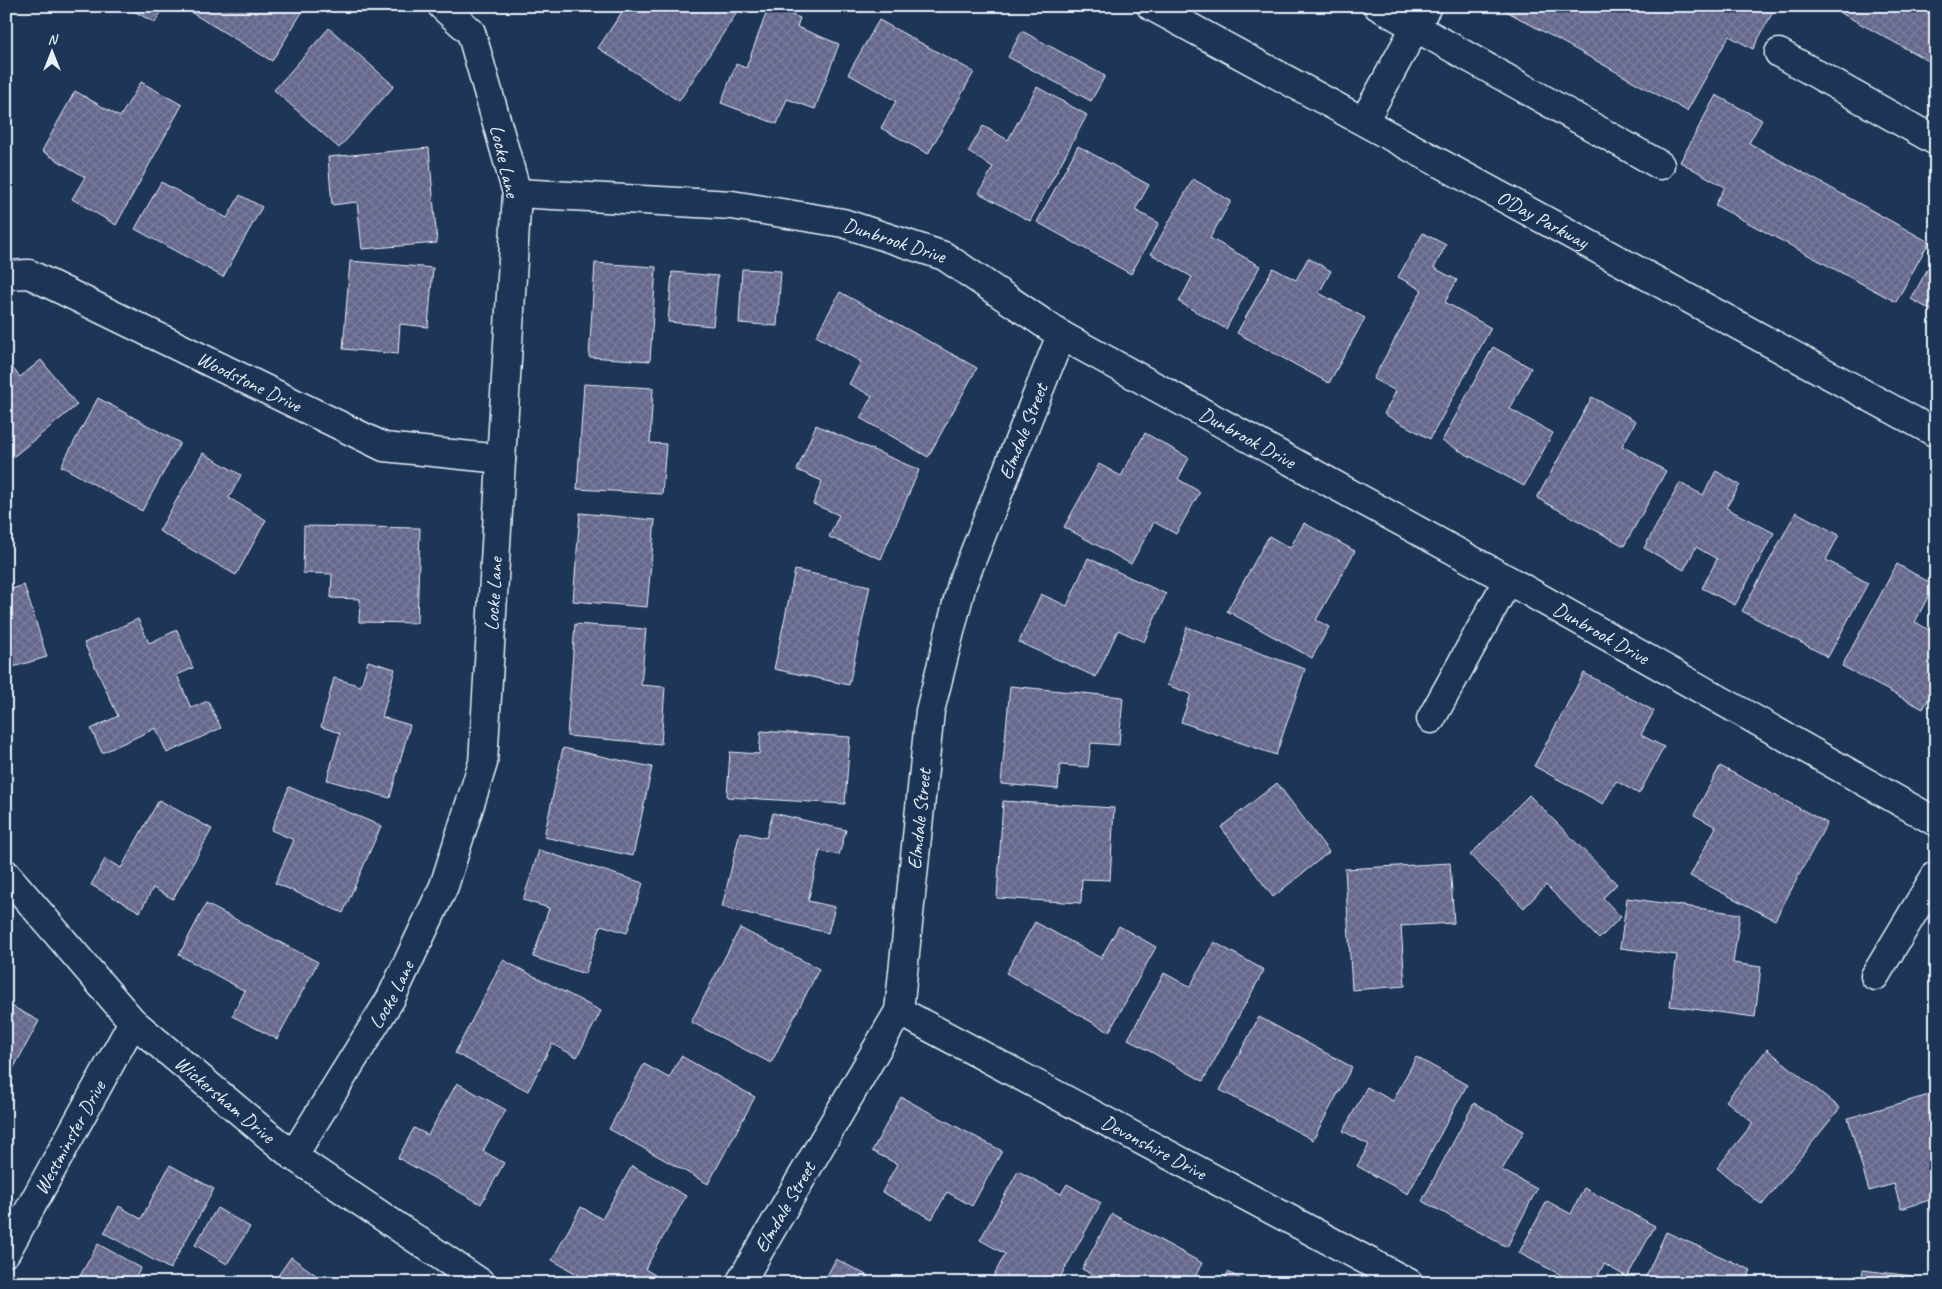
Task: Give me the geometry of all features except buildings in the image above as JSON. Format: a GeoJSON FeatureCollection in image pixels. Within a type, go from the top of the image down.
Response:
{"type":"FeatureCollection","features":[{"type":"Feature","properties":{"kind":"street","name":"Locke Lane"},"geometry":{"type":"LineString","coordinates":[[293,1156],[391,998],[444,886],[483,763],[517,193],[471,32],[442,6]]}},
{"type":"Feature","properties":{"kind":"street","name":"O'Day Parkway"},"geometry":{"type":"LineString","coordinates":[[1151,6],[1936,433]]}},
{"type":"Feature","properties":{"kind":"street"},"geometry":{"type":"LineString","coordinates":[[1378,6],[1421,16],[1660,166]]}},
{"type":"Feature","properties":{"kind":"street"},"geometry":{"type":"LineString","coordinates":[[1364,121],[1421,16]]}},
{"type":"Feature","properties":{"kind":"street"},"geometry":{"type":"LineString","coordinates":[[1779,53],[1936,140]]}},
{"type":"Feature","properties":{"kind":"street","name":"Dunbrook Drive"},"geometry":{"type":"LineString","coordinates":[[517,193],[732,205],[843,223],[944,256],[1062,335],[1508,580],[1936,822]]}},
{"type":"Feature","properties":{"kind":"street","name":"Woodstone Drive"},"geometry":{"type":"LineString","coordinates":[[6,275],[29,274],[384,447],[501,459]]}},
{"type":"Feature","properties":{"kind":"street","name":"Elmdale Street"},"geometry":{"type":"LineString","coordinates":[[740,1283],[899,1011],[930,711],[962,584],[1062,335]]}},
{"type":"Feature","properties":{"kind":"street"},"geometry":{"type":"LineString","coordinates":[[1431,718],[1508,580]]}},
{"type":"Feature","properties":{"kind":"street","name":"Wickersham Drive"},"geometry":{"type":"LineString","coordinates":[[6,874],[133,1022],[293,1156],[480,1283]]}},
{"type":"Feature","properties":{"kind":"street"},"geometry":{"type":"LineString","coordinates":[[1875,976],[1936,875]]}},
{"type":"Feature","properties":{"kind":"street","name":"Devonshire Drive"},"geometry":{"type":"LineString","coordinates":[[899,1011],[1408,1283]]}},
{"type":"Feature","properties":{"kind":"street","name":"Westminster Drive"},"geometry":{"type":"LineString","coordinates":[[6,1252],[133,1022]]}}]}
